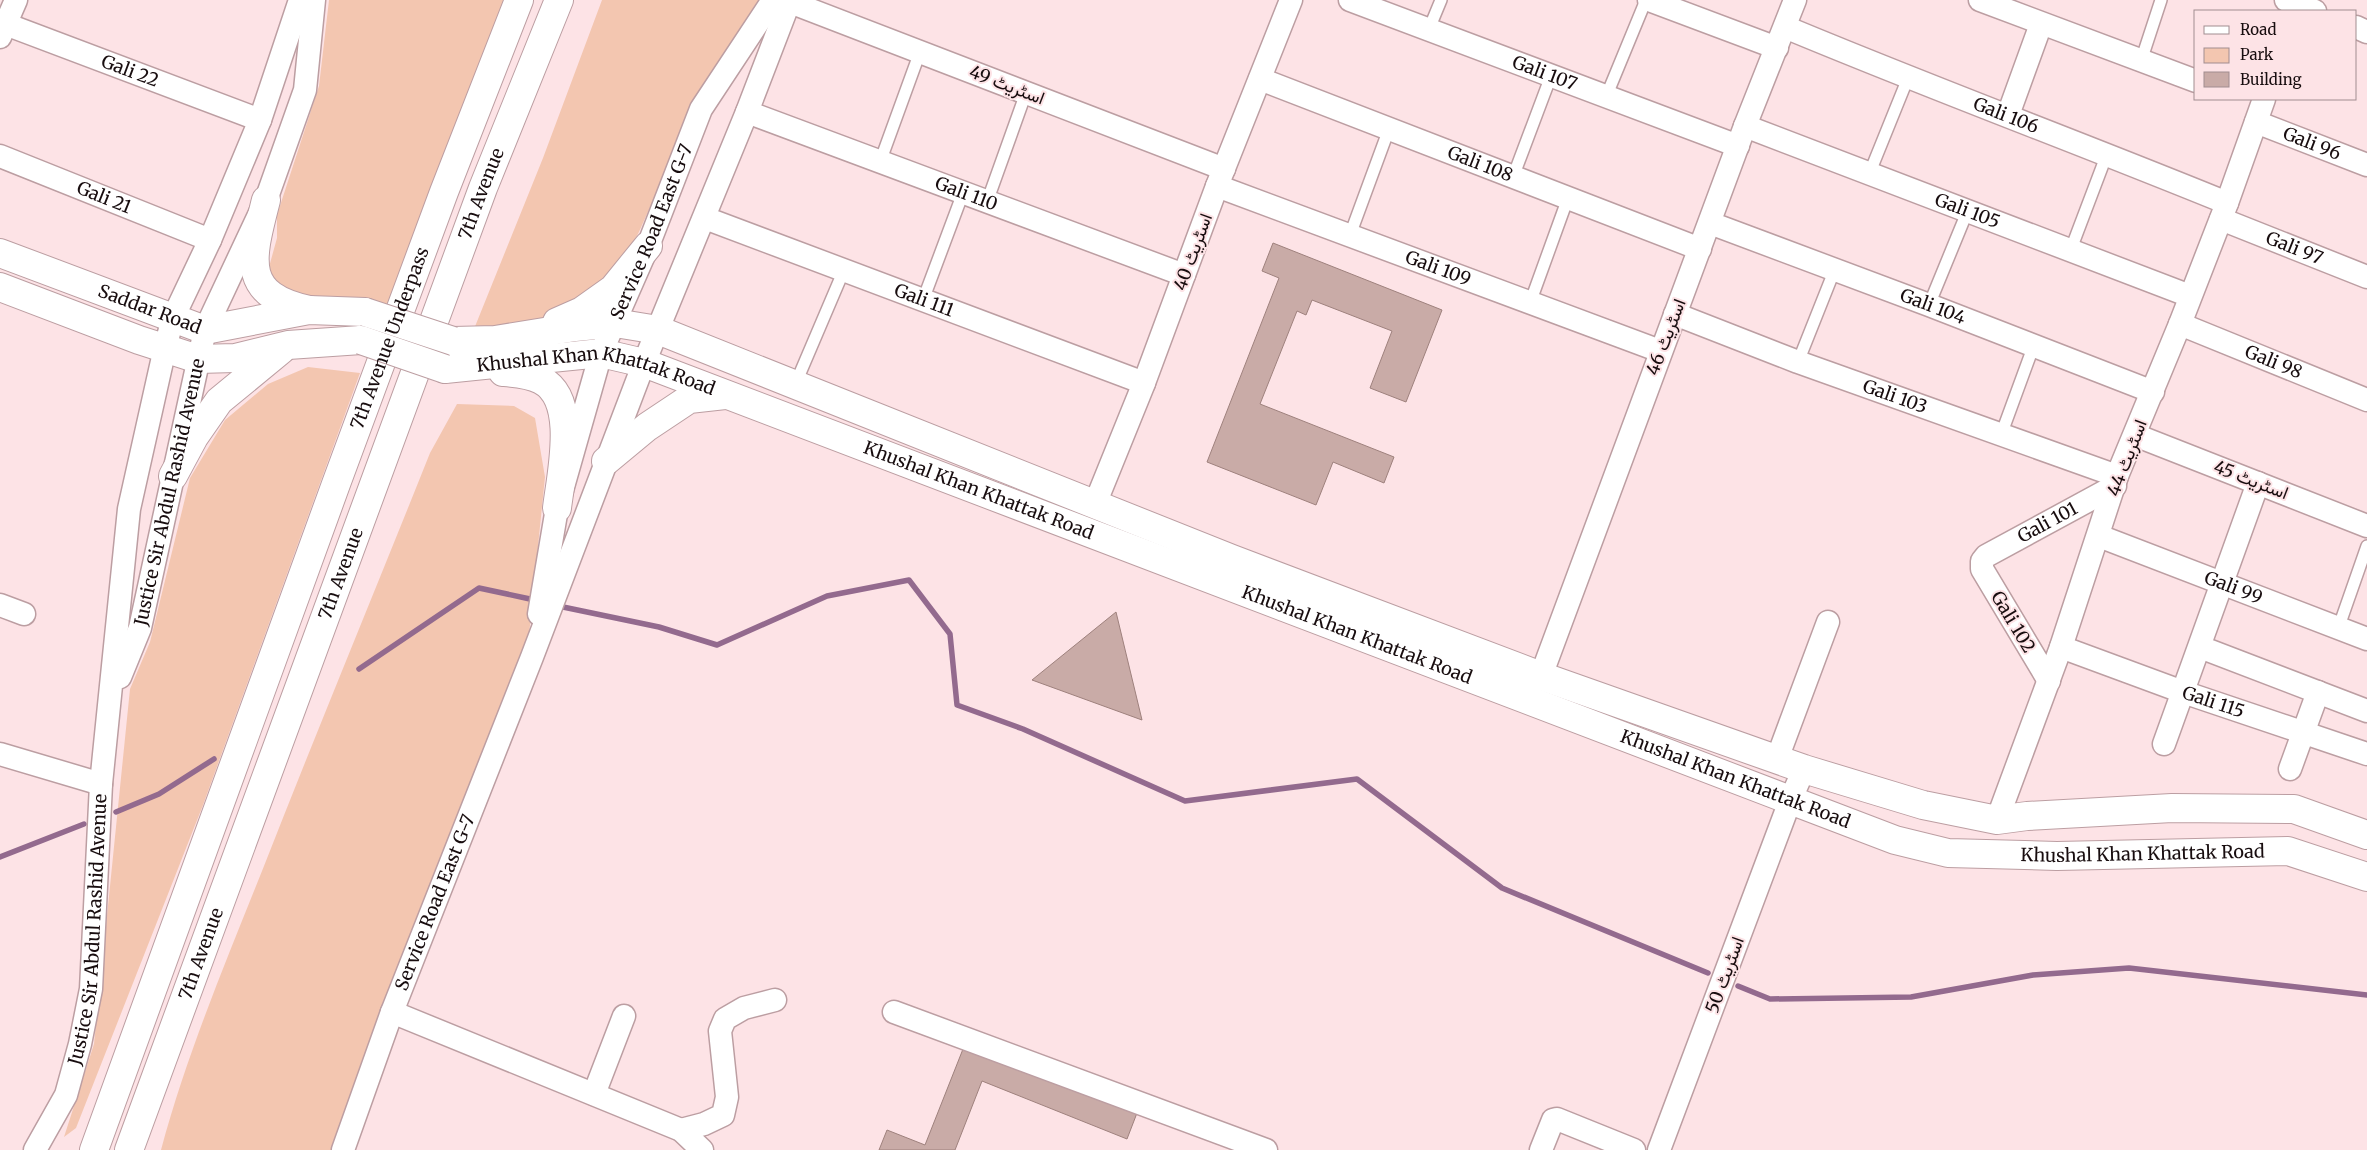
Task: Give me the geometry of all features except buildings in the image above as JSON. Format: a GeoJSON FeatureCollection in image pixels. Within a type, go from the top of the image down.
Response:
{"type":"FeatureCollection","features":[{"type":"Feature","properties":{"kind":"street"},"geometry":{"type":"LineString","coordinates":[[2,27],[16,0]]}},
{"type":"Feature","properties":{"kind":"street","name":"Justice Sir Abdul Rashid Avenue"},"geometry":{"type":"LineString","coordinates":[[35,1150],[66,1095],[80,1044],[91,989],[102,784],[129,510],[165,348],[173,318],[210,240],[260,120],[300,0]]}},
{"type":"Feature","properties":{"kind":"street","name":"Justice Sir Abdul Rashid Avenue"},"geometry":{"type":"LineString","coordinates":[[111,698],[140,628],[205,330],[266,200],[305,90],[314,0]]}},
{"type":"Feature","properties":{"kind":"street","name":"7th Avenue"},"geometry":{"type":"LineString","coordinates":[[444,192],[519,0]]}},
{"type":"Feature","properties":{"kind":"street","name":"7th Avenue"},"geometry":{"type":"LineString","coordinates":[[135,1144],[482,188],[558,0]]}},
{"type":"Feature","properties":{"kind":"street","name":"اسٹریٹ 40"},"geometry":{"type":"LineString","coordinates":[[1096,504],[1291,0]]}},
{"type":"Feature","properties":{"kind":"street","name":"Gali 107"},"geometry":{"type":"LineString","coordinates":[[1350,0],[1606,97],[1742,136]]}},
{"type":"Feature","properties":{"kind":"street","name":"Gali 106"},"geometry":{"type":"LineString","coordinates":[[1647,0],[1781,37],[1908,78],[2107,154],[2224,211]]}},
{"type":"Feature","properties":{"kind":"street","name":"اسٹریٹ 46"},"geometry":{"type":"LineString","coordinates":[[1541,676],[1660,352],[1795,0]]}},
{"type":"Feature","properties":{"kind":"street"},"geometry":{"type":"LineString","coordinates":[[1980,0],[2194,80]]}},
{"type":"Feature","properties":{"kind":"street","name":"اسٹریٹ 49"},"geometry":{"type":"LineString","coordinates":[[784,1],[1026,93],[1221,177]]}},
{"type":"Feature","properties":{"kind":"street","name":"Service Road East G-7"},"geometry":{"type":"LineString","coordinates":[[343,1150],[392,1012],[532,657],[644,363],[748,112],[784,1]]}},
{"type":"Feature","properties":{"kind":"street","name":"Service Road East G-7"},"geometry":{"type":"LineString","coordinates":[[532,657],[547,558],[557,508],[601,353],[648,246],[700,109],[745,39],[784,1]]}},
{"type":"Feature","properties":{"kind":"street"},"geometry":{"type":"LineString","coordinates":[[2008,116],[2041,24]]}},
{"type":"Feature","properties":{"kind":"street","name":"Gali 22"},"geometry":{"type":"LineString","coordinates":[[2,27],[260,120]]}},
{"type":"Feature","properties":{"kind":"street","name":"Gali 108"},"geometry":{"type":"LineString","coordinates":[[1260,80],[1700,249]]}},
{"type":"Feature","properties":{"kind":"street","name":"Gali 96"},"geometry":{"type":"LineString","coordinates":[[2257,106],[2367,165]]}},
{"type":"Feature","properties":{"kind":"street","name":"اسٹریٹ 44"},"geometry":{"type":"LineString","coordinates":[[1997,820],[2061,647],[2116,481],[2224,211],[2257,106]]}},
{"type":"Feature","properties":{"kind":"street","name":"Gali 110"},"geometry":{"type":"LineString","coordinates":[[748,112],[1184,276]]}},
{"type":"Feature","properties":{"kind":"street","name":"Gali 105"},"geometry":{"type":"LineString","coordinates":[[1742,136],[1870,172],[2190,296]]}},
{"type":"Feature","properties":{"kind":"street","name":"Gali 21"},"geometry":{"type":"LineString","coordinates":[[0,156],[210,240]]}},
{"type":"Feature","properties":{"kind":"street","name":"Gali 109"},"geometry":{"type":"LineString","coordinates":[[1221,177],[1350,235],[1660,352]]}},
{"type":"Feature","properties":{"kind":"street","name":"7th Avenue Underpass"},"geometry":{"type":"LineString","coordinates":[[336,484],[444,192]]}},
{"type":"Feature","properties":{"kind":"street"},"geometry":{"type":"LineString","coordinates":[[266,200],[253,250],[255,268],[265,290],[275,299],[288,306],[309,310]]}},
{"type":"Feature","properties":{"kind":"street","name":"Gali 97"},"geometry":{"type":"LineString","coordinates":[[2224,211],[2367,277]]}},
{"type":"Feature","properties":{"kind":"street","name":"Gali 111"},"geometry":{"type":"LineString","coordinates":[[704,218],[1144,383]]}},
{"type":"Feature","properties":{"kind":"street","name":"Gali 104"},"geometry":{"type":"LineString","coordinates":[[1710,223],[1835,269],[2153,392]]}},
{"type":"Feature","properties":{"kind":"street"},"geometry":{"type":"LineString","coordinates":[[495,340],[544,326],[582,311],[613,289],[648,246]]}},
{"type":"Feature","properties":{"kind":"street","name":"Saddar Road"},"geometry":{"type":"LineString","coordinates":[[0,252],[205,330],[309,310],[365,312]]}},
{"type":"Feature","properties":{"kind":"street","name":"Saddar Road"},"geometry":{"type":"LineString","coordinates":[[0,287],[139,340],[198,360],[236,358],[288,345],[361,340]]}},
{"type":"Feature","properties":{"kind":"street","name":"Khushal Khan Khattak Road"},"geometry":{"type":"LineString","coordinates":[[365,312],[453,341],[495,340],[575,327],[615,323],[658,330],[1232,559],[1541,676],[1804,769],[1923,805],[1997,820],[2027,816],[2172,808],[2294,809],[2367,835]]}},
{"type":"Feature","properties":{"kind":"street","name":"Gali 103"},"geometry":{"type":"LineString","coordinates":[[1675,314],[1798,362],[2001,435],[2116,481]]}},
{"type":"Feature","properties":{"kind":"street","name":"Gali 98"},"geometry":{"type":"LineString","coordinates":[[2180,324],[2367,400]]}},
{"type":"Feature","properties":{"kind":"street","name":"Khushal Khan Khattak Road"},"geometry":{"type":"LineString","coordinates":[[361,340],[457,369],[601,353],[644,363],[1895,840],[1948,853],[2057,856],[2288,851],[2367,877]]}},
{"type":"Feature","properties":{"kind":"street"},"geometry":{"type":"LineString","coordinates":[[173,476],[194,437],[219,401],[288,345]]}},
{"type":"Feature","properties":{"kind":"street"},"geometry":{"type":"LineString","coordinates":[[457,369],[518,374],[542,380],[557,396],[564,413],[566,434],[557,508]]}},
{"type":"Feature","properties":{"kind":"street"},"geometry":{"type":"LineString","coordinates":[[606,462],[647,427],[689,399],[727,394]]}},
{"type":"Feature","properties":{"kind":"street","name":"اسٹریٹ 45"},"geometry":{"type":"LineString","coordinates":[[2135,435],[2367,526]]}},
{"type":"Feature","properties":{"kind":"street","name":"Gali 101"},"geometry":{"type":"LineString","coordinates":[[1982,561],[1986,556],[2116,481]]}},
{"type":"Feature","properties":{"kind":"street"},"geometry":{"type":"LineString","coordinates":[[2164,744],[2258,483]]}},
{"type":"Feature","properties":{"kind":"street","name":"7th Avenue"},"geometry":{"type":"LineString","coordinates":[[94,1150],[336,484]]}},
{"type":"Feature","properties":{"kind":"street","name":"Gali 99"},"geometry":{"type":"LineString","coordinates":[[2099,536],[2367,639]]}},
{"type":"Feature","properties":{"kind":"street"},"geometry":{"type":"LineString","coordinates":[[1223,584],[1232,559]]}},
{"type":"Feature","properties":{"kind":"street","name":"Gali 102"},"geometry":{"type":"LineString","coordinates":[[1982,561],[1982,569],[2049,681]]}},
{"type":"Feature","properties":{"kind":"street"},"geometry":{"type":"LineString","coordinates":[[0,605],[24,614]]}},
{"type":"Feature","properties":{"kind":"street"},"geometry":{"type":"LineString","coordinates":[[1777,759],[1828,622]]}},
{"type":"Feature","properties":{"kind":"street","name":"Gali 115"},"geometry":{"type":"LineString","coordinates":[[2061,647],[2183,692],[2367,754]]}},
{"type":"Feature","properties":{"kind":"street"},"geometry":{"type":"LineString","coordinates":[[2200,647],[2367,711]]}},
{"type":"Feature","properties":{"kind":"street"},"geometry":{"type":"LineString","coordinates":[[2290,770],[2318,692]]}},
{"type":"Feature","properties":{"kind":"street"},"geometry":{"type":"LineString","coordinates":[[0,754],[102,784]]}},
{"type":"Feature","properties":{"kind":"street","name":"اسٹریٹ 50"},"geometry":{"type":"LineString","coordinates":[[1659,1150],[1790,801],[1804,769]]}},
{"type":"Feature","properties":{"kind":"street"},"geometry":{"type":"LineString","coordinates":[[681,1130],[704,1124],[723,1115],[727,1097],[720,1031],[725,1019],[744,1008],[775,1000]]}},
{"type":"Feature","properties":{"kind":"street"},"geometry":{"type":"LineString","coordinates":[[392,1012],[681,1130],[702,1150]]}},
{"type":"Feature","properties":{"kind":"street"},"geometry":{"type":"LineString","coordinates":[[894,1012],[1262,1149]]}},
{"type":"Feature","properties":{"kind":"street"},"geometry":{"type":"LineString","coordinates":[[594,1094],[624,1016]]}},
{"type":"Feature","properties":{"kind":"street"},"geometry":{"type":"LineString","coordinates":[[80,1150],[109,1112]]}},
{"type":"Feature","properties":{"kind":"street"},"geometry":{"type":"LineString","coordinates":[[1541,1150],[1553,1120],[1557,1119],[1634,1150]]}},
{"type":"Feature","properties":{"kind":"lane"},"geometry":{"type":"LineString","coordinates":[[1429,29],[1441,0]]}},
{"type":"Feature","properties":{"kind":"lane"},"geometry":{"type":"LineString","coordinates":[[1606,97],[1647,0]]}},
{"type":"Feature","properties":{"kind":"lane"},"geometry":{"type":"LineString","coordinates":[[2141,61],[2161,0]]}},
{"type":"Feature","properties":{"kind":"lane"},"geometry":{"type":"LineString","coordinates":[[880,162],[920,52]]}},
{"type":"Feature","properties":{"kind":"lane"},"geometry":{"type":"LineString","coordinates":[[1513,177],[1551,76]]}},
{"type":"Feature","properties":{"kind":"lane"},"geometry":{"type":"LineString","coordinates":[[1870,172],[1908,78]]}},
{"type":"Feature","properties":{"kind":"lane"},"geometry":{"type":"LineString","coordinates":[[987,202],[1026,93]]}},
{"type":"Feature","properties":{"kind":"lane"},"geometry":{"type":"LineString","coordinates":[[1350,235],[1388,129]]}},
{"type":"Feature","properties":{"kind":"lane"},"geometry":{"type":"LineString","coordinates":[[2071,249],[2107,154]]}},
{"type":"Feature","properties":{"kind":"lane"},"geometry":{"type":"LineString","coordinates":[[923,300],[963,193]]}},
{"type":"Feature","properties":{"kind":"lane"},"geometry":{"type":"LineString","coordinates":[[1530,303],[1568,198]]}},
{"type":"Feature","properties":{"kind":"lane"},"geometry":{"type":"LineString","coordinates":[[1929,305],[1968,210]]}},
{"type":"Feature","properties":{"kind":"lane"},"geometry":{"type":"LineString","coordinates":[[1798,362],[1835,269]]}},
{"type":"Feature","properties":{"kind":"lane"},"geometry":{"type":"LineString","coordinates":[[795,385],[844,270]]}},
{"type":"Feature","properties":{"kind":"lane"},"geometry":{"type":"LineString","coordinates":[[2001,435],[2034,345]]}},
{"type":"Feature","properties":{"kind":"lane"},"geometry":{"type":"LineString","coordinates":[[2338,629],[2367,546]]}},
{"type":"Feature","properties":{"kind":"green space"},"geometry":{"type":"Polygon","coordinates":[[[329,0],[512,0],[396,305],[306,298],[266,278],[277,238],[277,215],[319,86],[329,0]]]}},
{"type":"Feature","properties":{"kind":"green space"},"geometry":{"type":"Polygon","coordinates":[[[602,0],[765,0],[690,118],[638,234],[604,286],[545,320],[474,329],[543,158],[602,0]]]}},
{"type":"Feature","properties":{"kind":"green space"},"geometry":{"type":"Polygon","coordinates":[[[308,367],[360,373],[203,805],[76,1128],[64,1137],[94,1044],[130,689],[150,642],[190,478],[225,420],[268,384],[308,367]]]}},
{"type":"Feature","properties":{"kind":"green space"},"geometry":{"type":"Polygon","coordinates":[[[457,404],[514,406],[535,418],[545,477],[527,655],[336,1150],[161,1150],[171,1114],[208,1006],[430,453],[457,404]]]}},
{"type":"Feature","properties":{"kind":"waterway"},"geometry":{"type":"LineString","coordinates":[[563,607],[659,627],[717,645],[827,596],[909,580],[950,634],[957,705],[1023,729],[1185,801],[1357,779],[1502,888],[1708,973]]}},
{"type":"Feature","properties":{"kind":"waterway"},"geometry":{"type":"LineString","coordinates":[[359,669],[479,588],[530,599]]}},
{"type":"Feature","properties":{"kind":"waterway"},"geometry":{"type":"LineString","coordinates":[[116,812],[159,794],[214,759]]}},
{"type":"Feature","properties":{"kind":"waterway"},"geometry":{"type":"LineString","coordinates":[[0,857],[84,824]]}},
{"type":"Feature","properties":{"kind":"waterway"},"geometry":{"type":"LineString","coordinates":[[1738,986],[1770,999],[1911,997],[2033,975],[2129,968],[2367,995]]}}]}
